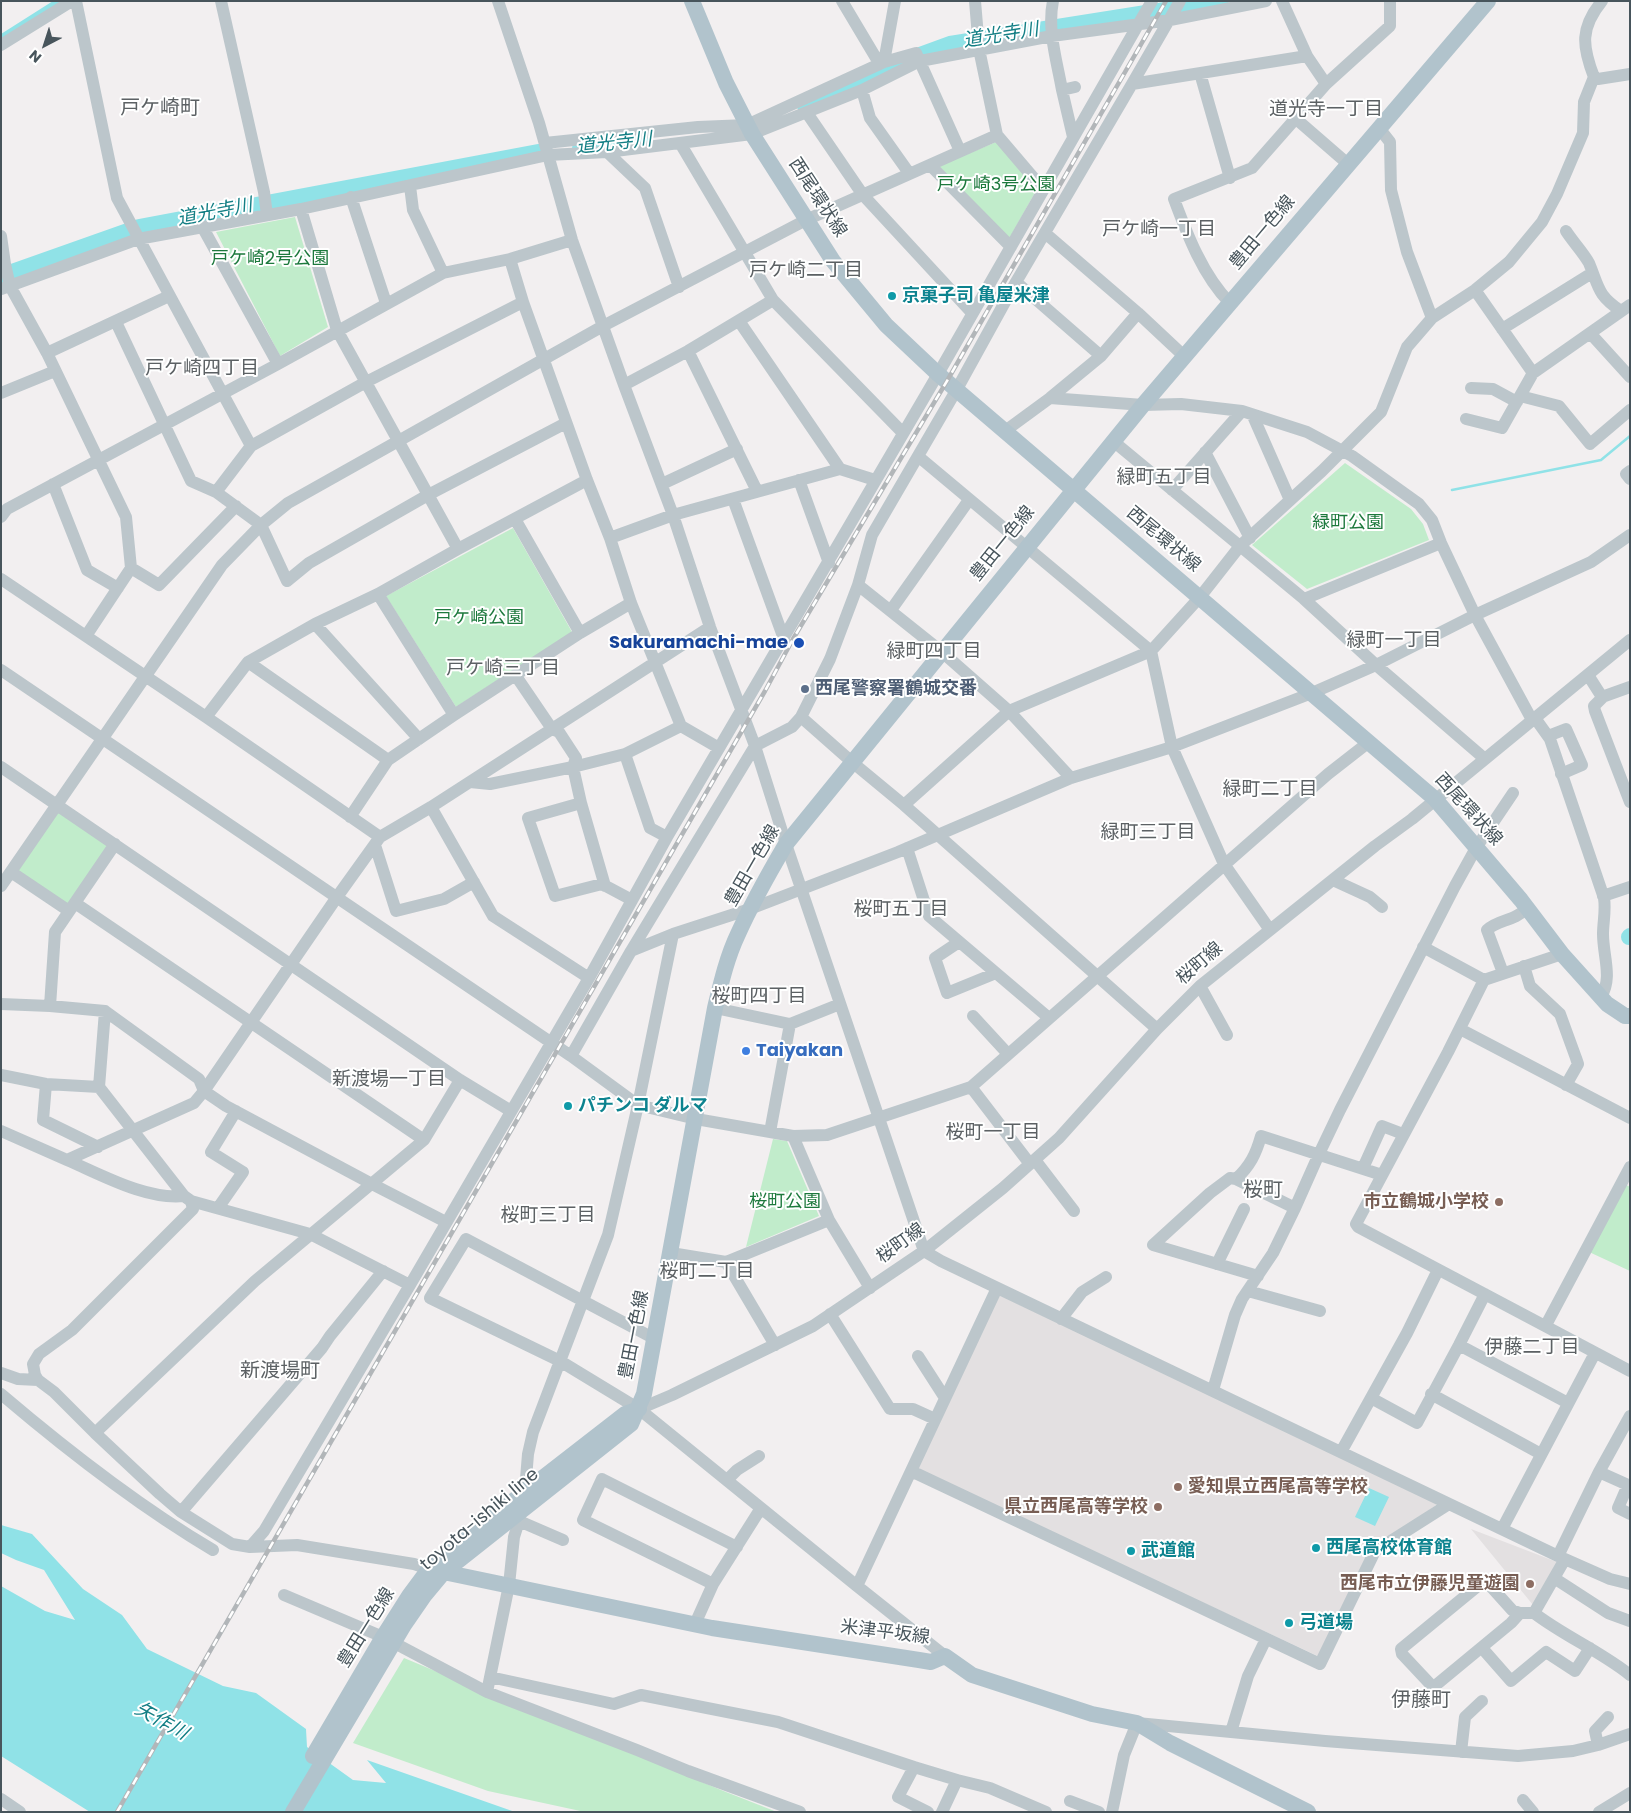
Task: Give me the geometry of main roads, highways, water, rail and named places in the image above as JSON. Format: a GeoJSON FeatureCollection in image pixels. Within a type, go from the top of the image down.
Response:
{"type":"FeatureCollection","features":[{"type":"Feature","properties":{"kind":"main road","name":"西尾環状線"},"geometry":{"type":"LineString","coordinates":[[692,1],[726,83],[750,130],[833,261],[886,325],[938,374],[958,389],[1073,490],[1435,799],[1527,908],[1562,954],[1615,1011],[1625,1016],[1630,1016]]}},
{"type":"Feature","properties":{"kind":"main road","name":"豊田一色線"},"geometry":{"type":"LineString","coordinates":[[639,1409],[644,1394],[655,1339],[715,1008],[737,935],[786,844],[1113,441],[1488,1]]}},
{"type":"Feature","properties":{"kind":"main road"},"geometry":{"type":"LineString","coordinates":[[437,1571],[455,1546],[625,1414],[639,1409]]}},
{"type":"Feature","properties":{"kind":"main road","name":"toyota-ishiki line"},"geometry":{"type":"LineString","coordinates":[[293,1812],[386,1644],[412,1613],[437,1571],[520,1516],[631,1424],[639,1409]]}},
{"type":"Feature","properties":{"kind":"main road","name":"米津平坂線"},"geometry":{"type":"LineString","coordinates":[[437,1571],[695,1624],[931,1662],[946,1656],[972,1675],[1092,1714],[1137,1723],[1170,1743],[1308,1812]]}},
{"type":"Feature","properties":{"kind":"main road","name":"豊田一色線"},"geometry":{"type":"LineString","coordinates":[[280,1812],[386,1644]]}},
{"type":"Feature","properties":{"kind":"water"},"geometry":{"type":"Polygon","coordinates":[[[53,1],[67,1],[1,42],[1,34],[53,1]]]}},
{"type":"Feature","properties":{"kind":"water"},"geometry":{"type":"Polygon","coordinates":[[[1369,1488],[1389,1497],[1375,1526],[1355,1517],[1369,1488]]]}},
{"type":"Feature","properties":{"kind":"water","name":"矢作川"},"geometry":{"type":"Polygon","coordinates":[[[1,1525],[32,1534],[83,1589],[122,1615],[147,1649],[223,1686],[256,1693],[306,1729],[307,1747],[353,1780],[386,1783],[367,1760],[515,1812],[90,1812],[1,1756],[1,1586],[45,1611],[75,1620],[44,1570],[1,1553],[1,1525]]]}},
{"type":"Feature","properties":{"kind":"waterway","name":"道光寺川"},"geometry":{"type":"LineString","coordinates":[[804,104],[850,86],[887,67],[950,44],[1221,1]]}},
{"type":"Feature","properties":{"kind":"waterway","name":"道光寺川"},"geometry":{"type":"LineString","coordinates":[[580,148],[645,141]]}},
{"type":"Feature","properties":{"kind":"waterway","name":"道光寺川"},"geometry":{"type":"LineString","coordinates":[[1,276],[139,227],[538,152]]}},
{"type":"Feature","properties":{"kind":"waterway"},"geometry":{"type":"LineString","coordinates":[[1452,490],[1601,460],[1630,436]]}},
{"type":"Feature","properties":{"kind":"railway"},"geometry":{"type":"LineString","coordinates":[[117,1812],[765,691],[793,639],[947,381],[1166,1]]}},
{"type":"Feature","properties":{"kind":"place","name":"京菓子司 亀屋米津"},"geometry":{"type":"Point","coordinates":[892,296]}},
{"type":"Feature","properties":{"kind":"place","name":"Sakuramachi-mae"},"geometry":{"type":"Point","coordinates":[799,643]}},
{"type":"Feature","properties":{"kind":"place","name":"西尾警察署鶴城交番"},"geometry":{"type":"Point","coordinates":[805,689]}},
{"type":"Feature","properties":{"kind":"place","name":"Taiyakan"},"geometry":{"type":"Point","coordinates":[746,1051]}},
{"type":"Feature","properties":{"kind":"place","name":"パチンコ ダルマ"},"geometry":{"type":"Point","coordinates":[568,1106]}},
{"type":"Feature","properties":{"kind":"place","name":"市立鶴城小学校"},"geometry":{"type":"Point","coordinates":[1499,1202]}},
{"type":"Feature","properties":{"kind":"place","name":"愛知県立西尾高等学校"},"geometry":{"type":"Point","coordinates":[1178,1487]}},
{"type":"Feature","properties":{"kind":"place","name":"県立西尾高等学校"},"geometry":{"type":"Point","coordinates":[1158,1507]}},
{"type":"Feature","properties":{"kind":"place","name":"西尾高校体育館"},"geometry":{"type":"Point","coordinates":[1316,1548]}},
{"type":"Feature","properties":{"kind":"place","name":"武道館"},"geometry":{"type":"Point","coordinates":[1131,1551]}},
{"type":"Feature","properties":{"kind":"place","name":"西尾市立伊藤児童遊園"},"geometry":{"type":"Point","coordinates":[1530,1584]}},
{"type":"Feature","properties":{"kind":"place","name":"弓道場"},"geometry":{"type":"Point","coordinates":[1289,1623]}},
{"type":"Feature","properties":{"kind":"district","name":"戸ケ崎町"},"geometry":{"type":"Point","coordinates":[160,109]}},
{"type":"Feature","properties":{"kind":"district","name":"道光寺一丁目"},"geometry":{"type":"Point","coordinates":[1326,110]}},
{"type":"Feature","properties":{"kind":"district","name":"戸ケ崎一丁目"},"geometry":{"type":"Point","coordinates":[1159,230]}},
{"type":"Feature","properties":{"kind":"district","name":"戸ケ崎二丁目"},"geometry":{"type":"Point","coordinates":[806,271]}},
{"type":"Feature","properties":{"kind":"district","name":"戸ケ崎四丁目"},"geometry":{"type":"Point","coordinates":[202,369]}},
{"type":"Feature","properties":{"kind":"district","name":"緑町五丁目"},"geometry":{"type":"Point","coordinates":[1164,478]}},
{"type":"Feature","properties":{"kind":"district","name":"緑町一丁目"},"geometry":{"type":"Point","coordinates":[1394,641]}},
{"type":"Feature","properties":{"kind":"district","name":"緑町四丁目"},"geometry":{"type":"Point","coordinates":[934,652]}},
{"type":"Feature","properties":{"kind":"district","name":"戸ケ崎三丁目"},"geometry":{"type":"Point","coordinates":[503,669]}},
{"type":"Feature","properties":{"kind":"district","name":"緑町二丁目"},"geometry":{"type":"Point","coordinates":[1270,790]}},
{"type":"Feature","properties":{"kind":"district","name":"緑町三丁目"},"geometry":{"type":"Point","coordinates":[1148,833]}},
{"type":"Feature","properties":{"kind":"district","name":"桜町五丁目"},"geometry":{"type":"Point","coordinates":[901,910]}},
{"type":"Feature","properties":{"kind":"district","name":"桜町四丁目"},"geometry":{"type":"Point","coordinates":[759,997]}},
{"type":"Feature","properties":{"kind":"district","name":"新渡場一丁目"},"geometry":{"type":"Point","coordinates":[389,1080]}},
{"type":"Feature","properties":{"kind":"district","name":"桜町一丁目"},"geometry":{"type":"Point","coordinates":[993,1133]}},
{"type":"Feature","properties":{"kind":"district","name":"桜町"},"geometry":{"type":"Point","coordinates":[1263,1191]}},
{"type":"Feature","properties":{"kind":"district","name":"桜町三丁目"},"geometry":{"type":"Point","coordinates":[548,1216]}},
{"type":"Feature","properties":{"kind":"district","name":"桜町二丁目"},"geometry":{"type":"Point","coordinates":[707,1272]}},
{"type":"Feature","properties":{"kind":"district","name":"伊藤二丁目"},"geometry":{"type":"Point","coordinates":[1532,1348]}},
{"type":"Feature","properties":{"kind":"district","name":"新渡場町"},"geometry":{"type":"Point","coordinates":[280,1372]}},
{"type":"Feature","properties":{"kind":"district","name":"伊藤町"},"geometry":{"type":"Point","coordinates":[1421,1701]}},
{"type":"Feature","properties":{"kind":"park label","name":"戸ケ崎3号公園"},"geometry":{"type":"Point","coordinates":[996,185]}},
{"type":"Feature","properties":{"kind":"park label","name":"戸ケ崎2号公園"},"geometry":{"type":"Point","coordinates":[270,259]}},
{"type":"Feature","properties":{"kind":"park label","name":"緑町公園"},"geometry":{"type":"Point","coordinates":[1348,523]}},
{"type":"Feature","properties":{"kind":"park label","name":"戸ケ崎公園"},"geometry":{"type":"Point","coordinates":[479,618]}},
{"type":"Feature","properties":{"kind":"park label","name":"桜町公園"},"geometry":{"type":"Point","coordinates":[785,1202]}}]}
